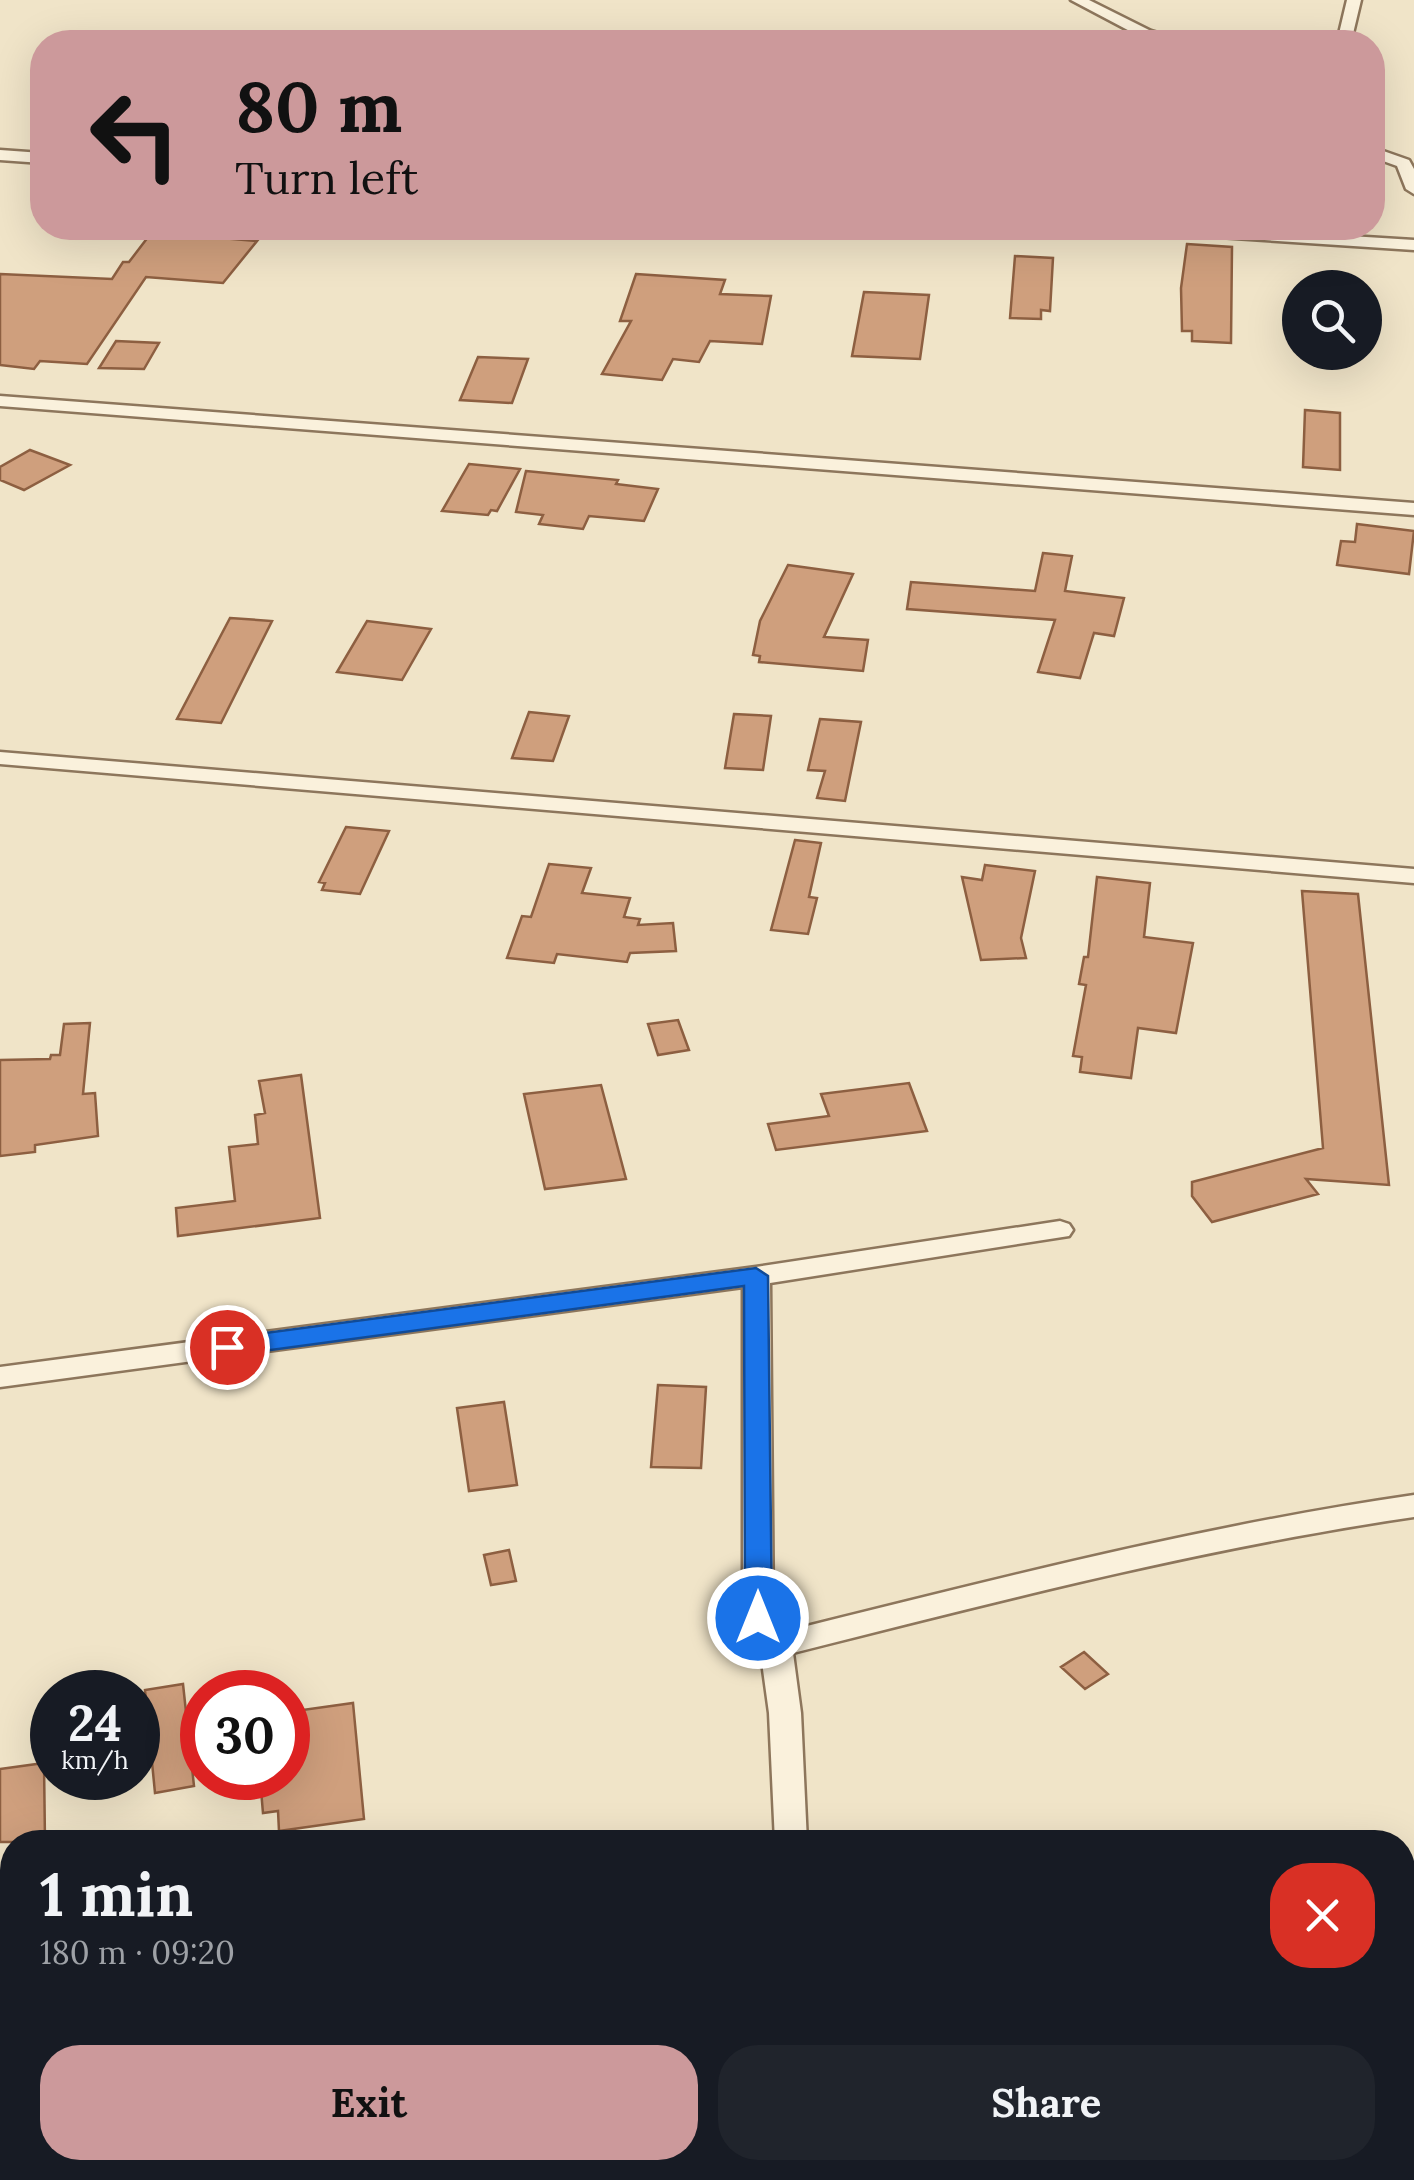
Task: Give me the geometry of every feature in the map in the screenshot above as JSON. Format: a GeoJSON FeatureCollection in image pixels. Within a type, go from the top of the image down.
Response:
{"type":"FeatureCollection","features":[{"type":"Feature","properties":{"kind":"street"},"geometry":{"type":"LineString","coordinates":[[1078,0],[1138,30]]}},
{"type":"Feature","properties":{"kind":"street"},"geometry":{"type":"LineString","coordinates":[[1347,30],[1354,0]]}},
{"type":"Feature","properties":{"kind":"street"},"geometry":{"type":"LineString","coordinates":[[0,155],[30,157]]}},
{"type":"Feature","properties":{"kind":"street"},"geometry":{"type":"LineString","coordinates":[[1385,156],[1404,162],[1414,189]]}},
{"type":"Feature","properties":{"kind":"street"},"geometry":{"type":"LineString","coordinates":[[1339,240],[1414,245]]}},
{"type":"Feature","properties":{"kind":"street"},"geometry":{"type":"LineString","coordinates":[[0,401],[1414,510]]}},
{"type":"Feature","properties":{"kind":"street"},"geometry":{"type":"LineString","coordinates":[[0,758],[1414,876]]}},
{"type":"Feature","properties":{"kind":"street"},"geometry":{"type":"LineString","coordinates":[[0,1377],[756,1276],[1060,1230]]}},
{"type":"Feature","properties":{"kind":"street"},"geometry":{"type":"LineString","coordinates":[[756,1276],[758,1618],[766,1632],[783,1644]]}},
{"type":"Feature","properties":{"kind":"street"},"geometry":{"type":"LineString","coordinates":[[790,1830],[785,1713],[776,1655],[783,1644],[1134,1556],[1283,1525],[1414,1506]]}},
{"type":"Feature","properties":{"kind":"building"},"geometry":{"type":"Polygon","coordinates":[[[146,240],[257,241],[223,283],[146,277],[87,364],[40,361],[34,369],[0,365],[0,274],[112,279],[123,262],[129,262],[146,240]]]}},
{"type":"Feature","properties":{"kind":"building"},"geometry":{"type":"Polygon","coordinates":[[[1187,244],[1232,247],[1231,343],[1192,341],[1192,331],[1182,331],[1181,288],[1187,244]]]}},
{"type":"Feature","properties":{"kind":"building"},"geometry":{"type":"Polygon","coordinates":[[[1015,256],[1053,258],[1050,311],[1041,310],[1041,319],[1010,318],[1015,256]]]}},
{"type":"Feature","properties":{"kind":"building"},"geometry":{"type":"Polygon","coordinates":[[[636,274],[725,280],[720,294],[771,296],[762,344],[710,341],[699,362],[673,359],[662,380],[602,374],[631,321],[620,321],[636,274]]]}},
{"type":"Feature","properties":{"kind":"building"},"geometry":{"type":"Polygon","coordinates":[[[864,292],[929,295],[920,359],[852,356],[864,292]]]}},
{"type":"Feature","properties":{"kind":"building"},"geometry":{"type":"Polygon","coordinates":[[[116,341],[159,343],[144,369],[99,368],[116,341]]]}},
{"type":"Feature","properties":{"kind":"building"},"geometry":{"type":"Polygon","coordinates":[[[478,357],[528,359],[512,403],[460,400],[478,357]]]}},
{"type":"Feature","properties":{"kind":"building"},"geometry":{"type":"Polygon","coordinates":[[[1305,410],[1340,413],[1340,470],[1303,467],[1305,410]]]}},
{"type":"Feature","properties":{"kind":"building"},"geometry":{"type":"Polygon","coordinates":[[[30,450],[70,465],[24,490],[0,480],[0,467],[30,450]]]}},
{"type":"Feature","properties":{"kind":"building"},"geometry":{"type":"Polygon","coordinates":[[[469,464],[520,469],[497,511],[491,510],[488,515],[442,511],[469,464]]]}},
{"type":"Feature","properties":{"kind":"building"},"geometry":{"type":"Polygon","coordinates":[[[526,471],[618,480],[616,484],[658,489],[644,521],[589,516],[583,529],[539,524],[543,515],[516,512],[526,471]]]}},
{"type":"Feature","properties":{"kind":"building"},"geometry":{"type":"Polygon","coordinates":[[[1357,524],[1414,531],[1409,574],[1337,565],[1341,541],[1355,542],[1357,524]]]}},
{"type":"Feature","properties":{"kind":"building"},"geometry":{"type":"Polygon","coordinates":[[[1043,553],[1072,556],[1065,591],[1124,598],[1114,636],[1094,633],[1080,678],[1038,672],[1055,620],[907,609],[911,582],[1035,591],[1043,553]]]}},
{"type":"Feature","properties":{"kind":"building"},"geometry":{"type":"Polygon","coordinates":[[[788,565],[853,574],[824,637],[868,640],[863,671],[759,662],[760,656],[753,655],[760,621],[788,565]]]}},
{"type":"Feature","properties":{"kind":"building"},"geometry":{"type":"Polygon","coordinates":[[[230,618],[272,621],[221,723],[177,719],[230,618]]]}},
{"type":"Feature","properties":{"kind":"building"},"geometry":{"type":"Polygon","coordinates":[[[367,621],[431,629],[402,680],[337,672],[367,621]]]}},
{"type":"Feature","properties":{"kind":"building"},"geometry":{"type":"Polygon","coordinates":[[[529,712],[569,716],[553,761],[512,758],[529,712]]]}},
{"type":"Feature","properties":{"kind":"building"},"geometry":{"type":"Polygon","coordinates":[[[734,714],[771,716],[763,770],[725,768],[734,714]]]}},
{"type":"Feature","properties":{"kind":"building"},"geometry":{"type":"Polygon","coordinates":[[[820,719],[861,722],[845,801],[817,798],[825,771],[808,770],[820,719]]]}},
{"type":"Feature","properties":{"kind":"building"},"geometry":{"type":"Polygon","coordinates":[[[346,827],[389,831],[360,894],[322,890],[325,883],[319,882],[346,827]]]}},
{"type":"Feature","properties":{"kind":"building"},"geometry":{"type":"Polygon","coordinates":[[[795,840],[821,843],[809,897],[817,898],[808,934],[771,930],[795,840]]]}},
{"type":"Feature","properties":{"kind":"building"},"geometry":{"type":"Polygon","coordinates":[[[549,864],[591,868],[582,893],[630,898],[624,917],[640,919],[638,925],[673,923],[676,951],[630,953],[627,962],[557,954],[554,963],[507,958],[522,916],[531,917],[549,864]]]}},
{"type":"Feature","properties":{"kind":"building"},"geometry":{"type":"Polygon","coordinates":[[[985,865],[1035,871],[1021,938],[1026,958],[981,960],[962,877],[982,880],[985,865]]]}},
{"type":"Feature","properties":{"kind":"building"},"geometry":{"type":"Polygon","coordinates":[[[1097,877],[1150,883],[1144,937],[1193,943],[1176,1033],[1138,1028],[1131,1078],[1080,1072],[1082,1057],[1073,1056],[1086,985],[1079,984],[1084,957],[1088,957],[1097,877]]]}},
{"type":"Feature","properties":{"kind":"building"},"geometry":{"type":"Polygon","coordinates":[[[1302,891],[1358,894],[1389,1185],[1306,1179],[1318,1194],[1212,1222],[1192,1196],[1192,1182],[1323,1148],[1302,891]]]}},
{"type":"Feature","properties":{"kind":"building"},"geometry":{"type":"Polygon","coordinates":[[[678,1020],[689,1050],[658,1055],[648,1024],[678,1020]]]}},
{"type":"Feature","properties":{"kind":"building"},"geometry":{"type":"Polygon","coordinates":[[[90,1023],[83,1094],[95,1093],[98,1136],[35,1145],[35,1152],[0,1156],[0,1060],[50,1059],[51,1055],[60,1055],[64,1024],[90,1023]]]}},
{"type":"Feature","properties":{"kind":"building"},"geometry":{"type":"Polygon","coordinates":[[[301,1075],[320,1218],[178,1236],[176,1208],[235,1201],[229,1147],[258,1144],[255,1115],[265,1113],[259,1081],[301,1075]]]}},
{"type":"Feature","properties":{"kind":"building"},"geometry":{"type":"Polygon","coordinates":[[[909,1083],[927,1131],[776,1150],[768,1124],[829,1116],[821,1094],[909,1083]]]}},
{"type":"Feature","properties":{"kind":"building"},"geometry":{"type":"Polygon","coordinates":[[[601,1085],[626,1179],[545,1189],[524,1094],[601,1085]]]}},
{"type":"Feature","properties":{"kind":"building"},"geometry":{"type":"Polygon","coordinates":[[[658,1385],[706,1387],[701,1468],[651,1467],[658,1385]]]}},
{"type":"Feature","properties":{"kind":"building"},"geometry":{"type":"Polygon","coordinates":[[[504,1402],[517,1485],[469,1491],[457,1408],[504,1402]]]}},
{"type":"Feature","properties":{"kind":"building"},"geometry":{"type":"Polygon","coordinates":[[[509,1550],[516,1581],[491,1585],[484,1555],[509,1550]]]}},
{"type":"Feature","properties":{"kind":"building"},"geometry":{"type":"Polygon","coordinates":[[[1084,1652],[1108,1674],[1085,1689],[1061,1667],[1084,1652]]]}},
{"type":"Feature","properties":{"kind":"building"},"geometry":{"type":"Polygon","coordinates":[[[180,1684],[180,1789],[160,1792],[160,1688],[180,1684]]]}},
{"type":"Feature","properties":{"kind":"building"},"geometry":{"type":"Polygon","coordinates":[[[353,1703],[364,1819],[279,1830],[278,1811],[263,1813],[262,1800],[310,1800],[310,1709],[353,1703]]]}},
{"type":"Feature","properties":{"kind":"building"},"geometry":{"type":"Polygon","coordinates":[[[30,1765],[30,1800],[44,1800],[45,1830],[0,1830],[0,1769],[30,1765]]]}},
{"type":"Feature","properties":{"kind":"route"},"geometry":{"type":"LineString","coordinates":[[227,1347],[756,1276],[758,1618]]}}]}
